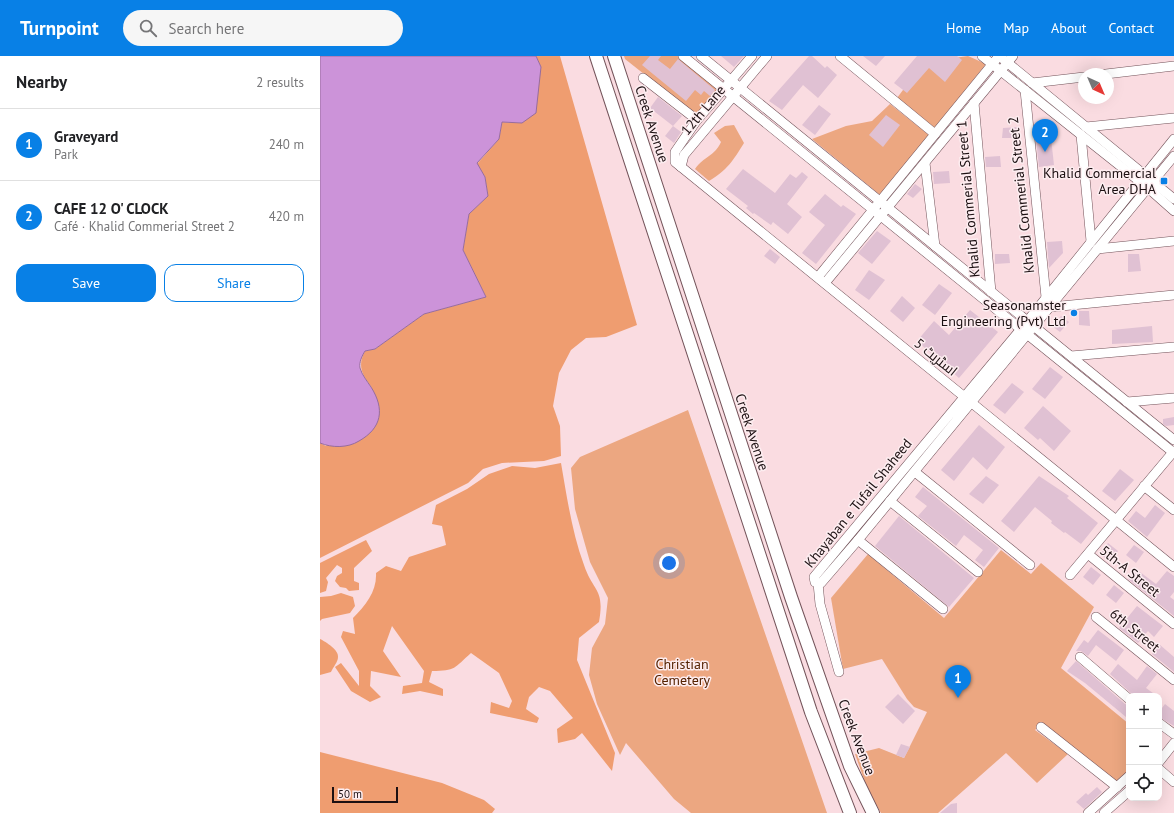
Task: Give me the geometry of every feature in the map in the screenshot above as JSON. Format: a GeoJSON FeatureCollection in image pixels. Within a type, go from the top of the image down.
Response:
{"type":"FeatureCollection","features":[{"type":"Feature","properties":{"kind":"main road"},"geometry":{"type":"LineString","coordinates":[[596,56],[809,704],[850,813]]}},
{"type":"Feature","properties":{"kind":"main road","name":"Creek Avenue"},"geometry":{"type":"LineString","coordinates":[[614,56],[794,604],[850,766],[873,813]]}},
{"type":"Feature","properties":{"kind":"street"},"geometry":{"type":"LineString","coordinates":[[683,56],[873,210],[1031,331],[1174,452],[1070,575]]}},
{"type":"Feature","properties":{"kind":"street"},"geometry":{"type":"LineString","coordinates":[[701,56],[991,292],[1023,325]]}},
{"type":"Feature","properties":{"kind":"street","name":"12th Lane"},"geometry":{"type":"LineString","coordinates":[[752,56],[725,90],[697,120],[675,152],[675,162],[681,167],[684,156],[767,56]]}},
{"type":"Feature","properties":{"kind":"street"},"geometry":{"type":"LineString","coordinates":[[840,56],[935,134]]}},
{"type":"Feature","properties":{"kind":"street"},"geometry":{"type":"LineString","coordinates":[[982,56],[1024,90],[1084,131],[1174,118]]}},
{"type":"Feature","properties":{"kind":"street"},"geometry":{"type":"LineString","coordinates":[[818,277],[999,56],[1010,59],[1084,131],[1151,185],[1174,199]]}},
{"type":"Feature","properties":{"kind":"street"},"geometry":{"type":"LineString","coordinates":[[825,283],[1001,72],[1010,59]]}},
{"type":"Feature","properties":{"kind":"street"},"geometry":{"type":"LineString","coordinates":[[1114,73],[1174,66]]}},
{"type":"Feature","properties":{"kind":"street"},"geometry":{"type":"LineString","coordinates":[[1032,82],[1078,77]]}},
{"type":"Feature","properties":{"kind":"street"},"geometry":{"type":"LineString","coordinates":[[643,78],[697,120]]}},
{"type":"Feature","properties":{"kind":"street","name":"Khalid Commerial Street 2"},"geometry":{"type":"LineString","coordinates":[[1024,90],[1046,297]]}},
{"type":"Feature","properties":{"kind":"street","name":"Khalid Commerial Street 1"},"geometry":{"type":"LineString","coordinates":[[974,103],[991,292]]}},
{"type":"Feature","properties":{"kind":"street"},"geometry":{"type":"LineString","coordinates":[[1084,131],[1091,241]]}},
{"type":"Feature","properties":{"kind":"street","name":"Khayaban e Tufail Shaheed"},"geometry":{"type":"LineString","coordinates":[[1174,139],[1023,325],[967,401],[915,472],[821,583],[814,580],[814,577],[967,401],[1031,331],[1174,156]]}},
{"type":"Feature","properties":{"kind":"street"},"geometry":{"type":"LineString","coordinates":[[925,163],[935,246]]}},
{"type":"Feature","properties":{"kind":"street","name":"اسٹریٹ 5"},"geometry":{"type":"LineString","coordinates":[[681,167],[818,277],[967,401],[1174,567]]}},
{"type":"Feature","properties":{"kind":"street"},"geometry":{"type":"LineString","coordinates":[[1151,185],[1174,211]]}},
{"type":"Feature","properties":{"kind":"street"},"geometry":{"type":"LineString","coordinates":[[1097,249],[1174,241]]}},
{"type":"Feature","properties":{"kind":"street"},"geometry":{"type":"LineString","coordinates":[[1051,307],[1174,294]]}},
{"type":"Feature","properties":{"kind":"street"},"geometry":{"type":"LineString","coordinates":[[1031,331],[1070,356],[1174,440]]}},
{"type":"Feature","properties":{"kind":"street"},"geometry":{"type":"LineString","coordinates":[[1070,356],[1174,347]]}},
{"type":"Feature","properties":{"kind":"street"},"geometry":{"type":"LineString","coordinates":[[1127,402],[1174,398]]}},
{"type":"Feature","properties":{"kind":"street"},"geometry":{"type":"LineString","coordinates":[[915,472],[1030,565]]}},
{"type":"Feature","properties":{"kind":"street"},"geometry":{"type":"LineString","coordinates":[[1144,486],[1174,510]]}},
{"type":"Feature","properties":{"kind":"street"},"geometry":{"type":"LineString","coordinates":[[890,501],[978,572]]}},
{"type":"Feature","properties":{"kind":"street"},"geometry":{"type":"LineString","coordinates":[[858,540],[943,609]]}},
{"type":"Feature","properties":{"kind":"street","name":"5th-A Street"},"geometry":{"type":"LineString","coordinates":[[1088,554],[1174,624]]}},
{"type":"Feature","properties":{"kind":"street"},"geometry":{"type":"LineString","coordinates":[[818,583],[820,604],[839,672]]}},
{"type":"Feature","properties":{"kind":"street","name":"6th Street"},"geometry":{"type":"LineString","coordinates":[[1096,617],[1174,680]]}},
{"type":"Feature","properties":{"kind":"street"},"geometry":{"type":"LineString","coordinates":[[1080,657],[1126,696]]}},
{"type":"Feature","properties":{"kind":"street"},"geometry":{"type":"LineString","coordinates":[[1162,724],[1174,734]]}},
{"type":"Feature","properties":{"kind":"street"},"geometry":{"type":"LineString","coordinates":[[1041,726],[1117,787]]}},
{"type":"Feature","properties":{"kind":"street"},"geometry":{"type":"LineString","coordinates":[[1163,752],[1174,743]]}},
{"type":"Feature","properties":{"kind":"street"},"geometry":{"type":"LineString","coordinates":[[1162,772],[1174,782]]}},
{"type":"Feature","properties":{"kind":"street"},"geometry":{"type":"LineString","coordinates":[[1088,813],[1126,779]]}},
{"type":"Feature","properties":{"kind":"street"},"geometry":{"type":"LineString","coordinates":[[1104,813],[1126,794]]}},
{"type":"Feature","properties":{"kind":"green space"},"geometry":{"type":"Polygon","coordinates":[[[624,56],[680,56],[720,89],[697,116],[625,59],[624,56]]]}},
{"type":"Feature","properties":{"kind":"green space"},"geometry":{"type":"Polygon","coordinates":[[[968,56],[986,64],[935,128],[897,98],[921,66],[947,59],[968,56]]]}},
{"type":"Feature","properties":{"kind":"green space"},"geometry":{"type":"Polygon","coordinates":[[[890,104],[929,135],[880,195],[812,139],[846,126],[872,121],[890,104]]]}},
{"type":"Feature","properties":{"kind":"green space"},"geometry":{"type":"Polygon","coordinates":[[[734,125],[744,143],[729,165],[721,173],[709,181],[695,169],[702,161],[715,151],[721,142],[714,133],[725,126],[734,125]]]}},
{"type":"Feature","properties":{"kind":"green space","name":"Christian Cemetery"},"geometry":{"type":"Polygon","coordinates":[[[688,410],[827,813],[691,813],[674,799],[626,743],[620,755],[597,704],[589,675],[592,648],[605,624],[608,598],[590,562],[575,509],[571,468],[580,457],[688,410]]]}},
{"type":"Feature","properties":{"kind":"green space"},"geometry":{"type":"Polygon","coordinates":[[[1001,550],[1031,574],[1041,563],[1094,607],[1061,668],[1126,722],[1126,774],[1116,783],[1041,724],[1035,730],[1068,754],[1037,783],[1006,753],[938,813],[881,813],[877,806],[872,802],[855,754],[879,748],[904,758],[927,712],[914,707],[907,699],[882,659],[843,669],[831,598],[868,554],[944,618],[1001,550]]]}},
{"type":"Feature","properties":{"kind":"shaded area"},"geometry":{"type":"Polygon","coordinates":[[[320,56],[536,56],[541,67],[536,113],[522,123],[502,122],[499,139],[477,163],[485,177],[488,196],[469,214],[463,250],[486,297],[424,314],[375,349],[365,351],[360,361],[360,368],[363,376],[375,395],[378,403],[379,417],[377,424],[367,436],[355,443],[345,446],[330,446],[320,443],[320,56]]]}},
{"type":"Feature","properties":{"kind":"shaded area"},"geometry":{"type":"Polygon","coordinates":[[[536,56],[560,56],[637,325],[606,337],[586,338],[571,350],[559,373],[553,406],[560,426],[561,456],[544,461],[502,463],[483,469],[468,483],[320,558],[320,443],[326,446],[372,388],[363,375],[361,366],[361,361],[365,351],[375,349],[424,314],[486,297],[463,250],[469,214],[488,196],[485,177],[477,164],[499,139],[502,122],[522,123],[541,67],[536,56]]]}},
{"type":"Feature","properties":{"kind":"shaded area"},"geometry":{"type":"Polygon","coordinates":[[[561,463],[576,540],[587,574],[597,591],[600,603],[599,622],[579,638],[577,660],[615,753],[612,771],[582,733],[575,739],[558,743],[557,729],[573,718],[550,691],[539,687],[529,697],[526,709],[539,718],[537,723],[490,713],[491,702],[509,708],[512,701],[499,673],[471,653],[454,668],[432,671],[429,682],[443,689],[443,696],[420,691],[402,694],[403,686],[422,683],[424,671],[392,626],[383,651],[401,677],[371,671],[370,686],[381,697],[370,702],[351,691],[335,667],[341,663],[359,686],[359,671],[341,637],[343,631],[355,634],[353,618],[373,592],[376,573],[386,566],[401,571],[409,557],[446,545],[442,526],[432,524],[436,505],[467,489],[489,474],[512,466],[535,468],[561,463]]]}},
{"type":"Feature","properties":{"kind":"shaded area"},"geometry":{"type":"Polygon","coordinates":[[[366,540],[372,551],[354,568],[354,581],[359,583],[359,590],[349,591],[346,588],[340,587],[335,581],[337,576],[342,573],[342,568],[337,565],[326,578],[328,582],[326,591],[320,593],[320,563],[366,540]]]}},
{"type":"Feature","properties":{"kind":"shaded area"},"geometry":{"type":"Polygon","coordinates":[[[341,593],[353,597],[355,606],[350,613],[322,619],[320,621],[320,597],[341,593]]]}},
{"type":"Feature","properties":{"kind":"shaded area"},"geometry":{"type":"Polygon","coordinates":[[[320,639],[334,649],[338,654],[338,659],[331,672],[320,675],[320,639]]]}},
{"type":"Feature","properties":{"kind":"shaded area"},"geometry":{"type":"Polygon","coordinates":[[[320,752],[442,783],[484,800],[495,809],[492,813],[320,813],[320,752]]]}},
{"type":"Feature","properties":{"kind":"building"},"geometry":{"type":"Polygon","coordinates":[[[650,56],[661,56],[658,60],[670,69],[678,59],[715,90],[710,96],[704,91],[701,95],[695,90],[686,101],[642,65],[650,56]]]}},
{"type":"Feature","properties":{"kind":"building"},"geometry":{"type":"Polygon","coordinates":[[[721,56],[744,56],[734,67],[721,56]]]}},
{"type":"Feature","properties":{"kind":"building"},"geometry":{"type":"Polygon","coordinates":[[[809,56],[812,56],[825,68],[827,66],[837,75],[818,98],[803,85],[782,110],[769,101],[809,56]]]}},
{"type":"Feature","properties":{"kind":"building"},"geometry":{"type":"Polygon","coordinates":[[[863,56],[885,56],[876,66],[863,56]]]}},
{"type":"Feature","properties":{"kind":"building"},"geometry":{"type":"Polygon","coordinates":[[[917,56],[957,56],[962,60],[945,82],[929,68],[907,93],[894,83],[917,56]]]}},
{"type":"Feature","properties":{"kind":"building"},"geometry":{"type":"Polygon","coordinates":[[[658,97],[682,116],[673,126],[650,108],[658,97]]]}},
{"type":"Feature","properties":{"kind":"building"},"geometry":{"type":"Polygon","coordinates":[[[819,105],[831,114],[815,135],[802,125],[819,105]]]}},
{"type":"Feature","properties":{"kind":"building"},"geometry":{"type":"Polygon","coordinates":[[[886,115],[900,125],[883,147],[869,135],[886,115]]]}},
{"type":"Feature","properties":{"kind":"building"},"geometry":{"type":"Polygon","coordinates":[[[673,126],[681,132],[674,143],[665,136],[673,126]]]}},
{"type":"Feature","properties":{"kind":"building"},"geometry":{"type":"Polygon","coordinates":[[[1018,127],[1019,138],[1002,138],[1003,128],[1018,127]]]}},
{"type":"Feature","properties":{"kind":"building"},"geometry":{"type":"Polygon","coordinates":[[[1051,138],[1054,165],[1039,167],[1036,140],[1051,138]]]}},
{"type":"Feature","properties":{"kind":"building"},"geometry":{"type":"Polygon","coordinates":[[[1000,156],[1001,167],[986,167],[985,157],[1000,156]]]}},
{"type":"Feature","properties":{"kind":"building"},"geometry":{"type":"Polygon","coordinates":[[[743,169],[775,193],[790,174],[796,178],[802,172],[808,177],[787,204],[802,217],[788,234],[773,222],[771,225],[754,213],[753,214],[746,208],[748,206],[726,189],[743,169]]]}},
{"type":"Feature","properties":{"kind":"building"},"geometry":{"type":"Polygon","coordinates":[[[949,171],[950,183],[934,184],[933,172],[949,171]]]}},
{"type":"Feature","properties":{"kind":"building"},"geometry":{"type":"Polygon","coordinates":[[[915,184],[922,189],[913,198],[907,194],[915,184]]]}},
{"type":"Feature","properties":{"kind":"building"},"geometry":{"type":"Polygon","coordinates":[[[825,194],[841,207],[843,205],[856,214],[816,264],[802,253],[825,225],[809,212],[825,194]]]}},
{"type":"Feature","properties":{"kind":"building"},"geometry":{"type":"Polygon","coordinates":[[[877,231],[891,241],[872,264],[858,253],[877,231]]]}},
{"type":"Feature","properties":{"kind":"building"},"geometry":{"type":"Polygon","coordinates":[[[1062,241],[1063,253],[1049,268],[1047,242],[1062,241]]]}},
{"type":"Feature","properties":{"kind":"building"},"geometry":{"type":"Polygon","coordinates":[[[770,249],[780,257],[775,264],[764,256],[770,249]]]}},
{"type":"Feature","properties":{"kind":"building"},"geometry":{"type":"Polygon","coordinates":[[[995,254],[1009,254],[1010,263],[995,264],[995,254]]]}},
{"type":"Feature","properties":{"kind":"building"},"geometry":{"type":"Polygon","coordinates":[[[1128,254],[1139,254],[1141,271],[1128,272],[1128,254]]]}},
{"type":"Feature","properties":{"kind":"building"},"geometry":{"type":"Polygon","coordinates":[[[869,270],[885,280],[869,300],[855,290],[869,270]]]}},
{"type":"Feature","properties":{"kind":"building"},"geometry":{"type":"Polygon","coordinates":[[[939,284],[952,293],[935,315],[922,305],[939,284]]]}},
{"type":"Feature","properties":{"kind":"building"},"geometry":{"type":"Polygon","coordinates":[[[902,296],[915,308],[903,322],[890,311],[902,296]]]}},
{"type":"Feature","properties":{"kind":"building"},"geometry":{"type":"Polygon","coordinates":[[[970,310],[998,332],[959,378],[917,341],[934,321],[949,335],[970,310]]]}},
{"type":"Feature","properties":{"kind":"building"},"geometry":{"type":"Polygon","coordinates":[[[1079,311],[1089,311],[1090,326],[1079,325],[1079,311]]]}},
{"type":"Feature","properties":{"kind":"building"},"geometry":{"type":"Polygon","coordinates":[[[1061,316],[1069,322],[1060,332],[1052,326],[1061,316]]]}},
{"type":"Feature","properties":{"kind":"building"},"geometry":{"type":"Polygon","coordinates":[[[1152,326],[1153,342],[1112,344],[1112,330],[1152,326]]]}},
{"type":"Feature","properties":{"kind":"building"},"geometry":{"type":"Polygon","coordinates":[[[1050,367],[1063,377],[1045,399],[1032,389],[1050,367]]]}},
{"type":"Feature","properties":{"kind":"building"},"geometry":{"type":"Polygon","coordinates":[[[1012,383],[1024,392],[1005,414],[993,405],[1012,383]]]}},
{"type":"Feature","properties":{"kind":"building"},"geometry":{"type":"Polygon","coordinates":[[[1043,406],[1071,431],[1054,451],[1040,438],[1038,440],[1024,428],[1043,406]]]}},
{"type":"Feature","properties":{"kind":"building"},"geometry":{"type":"Polygon","coordinates":[[[1174,417],[1174,425],[1166,426],[1163,424],[1163,419],[1174,417]]]}},
{"type":"Feature","properties":{"kind":"building"},"geometry":{"type":"Polygon","coordinates":[[[979,425],[1005,447],[987,470],[973,457],[954,481],[941,470],[979,425]]]}},
{"type":"Feature","properties":{"kind":"building"},"geometry":{"type":"Polygon","coordinates":[[[1120,469],[1134,480],[1115,501],[1102,491],[1120,469]]]}},
{"type":"Feature","properties":{"kind":"building"},"geometry":{"type":"Polygon","coordinates":[[[986,476],[999,485],[983,504],[969,494],[986,476]]]}},
{"type":"Feature","properties":{"kind":"building"},"geometry":{"type":"Polygon","coordinates":[[[1039,476],[1069,496],[1067,498],[1098,523],[1081,544],[1051,523],[1052,521],[1035,507],[1014,532],[1001,521],[1039,476]]]}},
{"type":"Feature","properties":{"kind":"building"},"geometry":{"type":"Polygon","coordinates":[[[923,487],[999,548],[984,567],[975,560],[983,550],[964,535],[956,546],[918,516],[927,506],[915,497],[923,487]]]}},
{"type":"Feature","properties":{"kind":"building"},"geometry":{"type":"Polygon","coordinates":[[[1155,505],[1165,513],[1147,537],[1128,521],[1136,511],[1145,518],[1155,505]]]}},
{"type":"Feature","properties":{"kind":"building"},"geometry":{"type":"Polygon","coordinates":[[[899,516],[974,578],[949,607],[875,546],[899,516]]]}},
{"type":"Feature","properties":{"kind":"building"},"geometry":{"type":"Polygon","coordinates":[[[1108,543],[1118,551],[1110,562],[1100,554],[1108,543]]]}},
{"type":"Feature","properties":{"kind":"building"},"geometry":{"type":"Polygon","coordinates":[[[1134,545],[1144,552],[1136,563],[1126,555],[1134,545]]]}},
{"type":"Feature","properties":{"kind":"building"},"geometry":{"type":"Polygon","coordinates":[[[1091,567],[1101,575],[1093,585],[1083,577],[1091,567]]]}},
{"type":"Feature","properties":{"kind":"building"},"geometry":{"type":"Polygon","coordinates":[[[1136,569],[1156,584],[1167,571],[1174,576],[1174,592],[1170,597],[1174,600],[1174,616],[1128,579],[1136,569]]]}},
{"type":"Feature","properties":{"kind":"building"},"geometry":{"type":"Polygon","coordinates":[[[1114,585],[1124,593],[1116,603],[1106,595],[1114,585]]]}},
{"type":"Feature","properties":{"kind":"building"},"geometry":{"type":"Polygon","coordinates":[[[1137,606],[1163,626],[1154,637],[1148,631],[1138,643],[1119,628],[1137,606]]]}},
{"type":"Feature","properties":{"kind":"building"},"geometry":{"type":"Polygon","coordinates":[[[1098,630],[1124,650],[1116,661],[1096,645],[1088,656],[1081,651],[1076,651],[1084,640],[1088,643],[1098,630]]]}},
{"type":"Feature","properties":{"kind":"building"},"geometry":{"type":"Polygon","coordinates":[[[1159,644],[1174,657],[1174,672],[1152,654],[1159,644]]]}},
{"type":"Feature","properties":{"kind":"building"},"geometry":{"type":"Polygon","coordinates":[[[1076,661],[1126,704],[1126,717],[1085,683],[1067,671],[1076,661]]]}},
{"type":"Feature","properties":{"kind":"building"},"geometry":{"type":"Polygon","coordinates":[[[1118,664],[1137,680],[1147,666],[1157,674],[1146,688],[1153,693],[1131,693],[1110,674],[1118,664]]]}},
{"type":"Feature","properties":{"kind":"building"},"geometry":{"type":"Polygon","coordinates":[[[898,694],[915,711],[903,724],[885,707],[898,694]]]}},
{"type":"Feature","properties":{"kind":"building"},"geometry":{"type":"Polygon","coordinates":[[[1165,704],[1174,711],[1174,726],[1162,719],[1162,708],[1165,704]]]}},
{"type":"Feature","properties":{"kind":"building"},"geometry":{"type":"Polygon","coordinates":[[[901,744],[910,747],[904,758],[896,755],[901,744]]]}},
{"type":"Feature","properties":{"kind":"building"},"geometry":{"type":"Polygon","coordinates":[[[1097,787],[1102,792],[1084,809],[1076,802],[1086,793],[1088,795],[1097,787]]]}},
{"type":"Feature","properties":{"kind":"building"},"geometry":{"type":"Polygon","coordinates":[[[957,803],[957,813],[940,813],[951,804],[957,803]]]}},
{"type":"Feature","properties":{"kind":"place","name":"CAFE 12 O' CLOCK"},"geometry":{"type":"Point","coordinates":[1045,152]}},
{"type":"Feature","properties":{"kind":"place","name":"Khalid Commercial Area DHA"},"geometry":{"type":"Point","coordinates":[1164,181]}},
{"type":"Feature","properties":{"kind":"place","name":"Seasonamster Engineering (Pvt) Ltd"},"geometry":{"type":"Point","coordinates":[1074,313]}},
{"type":"Feature","properties":{"kind":"place","name":"Graveyard"},"geometry":{"type":"Point","coordinates":[958,698]}}]}
